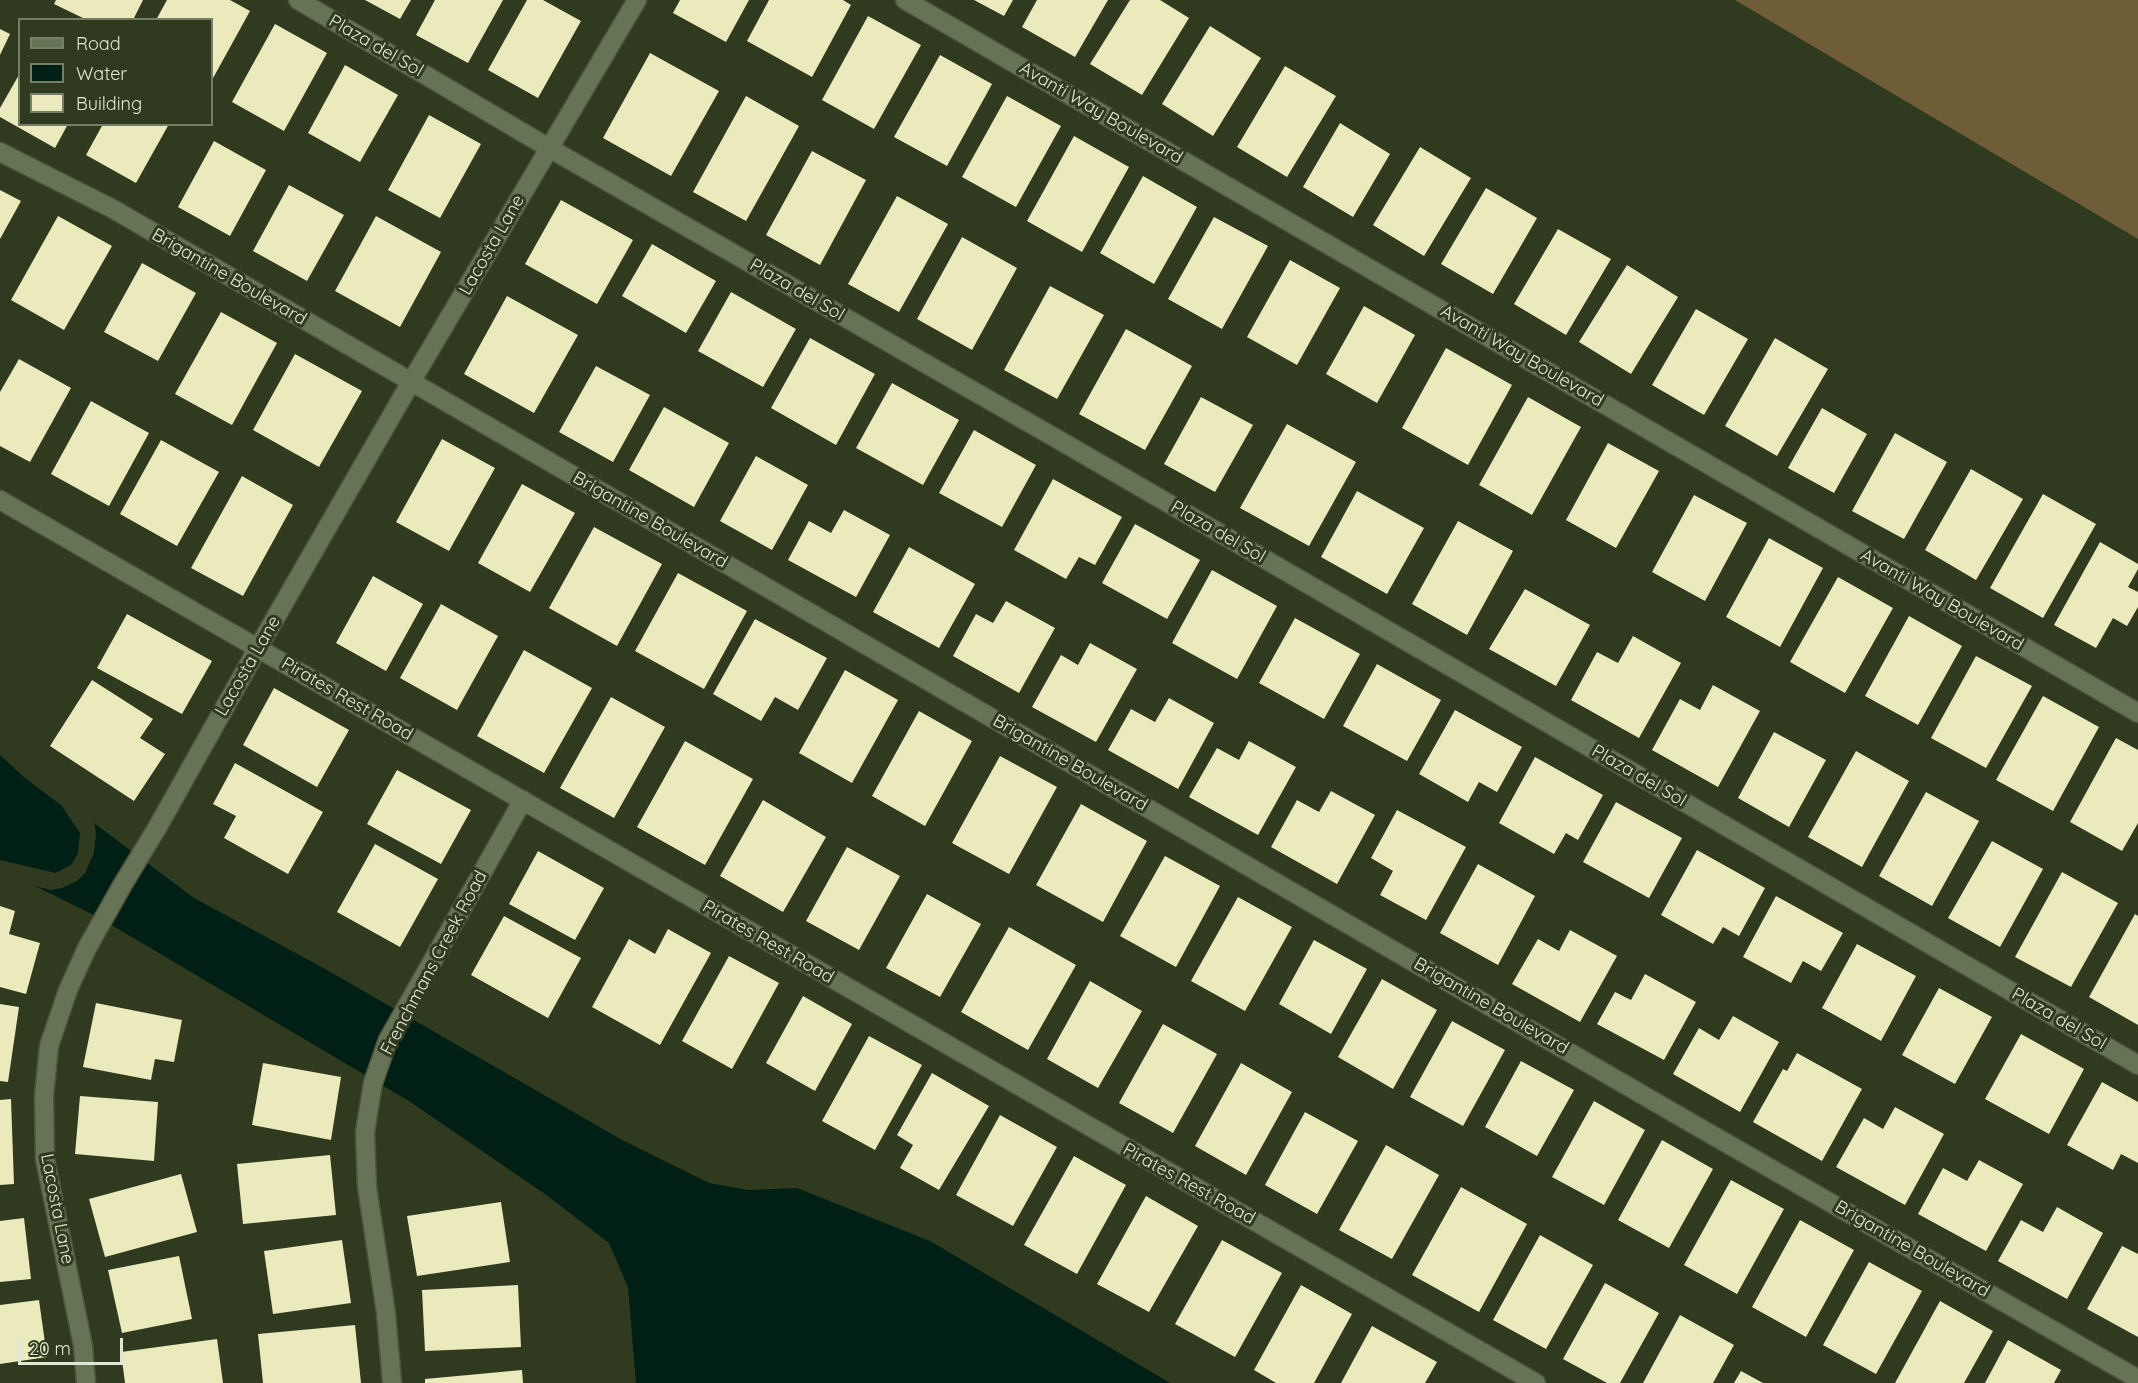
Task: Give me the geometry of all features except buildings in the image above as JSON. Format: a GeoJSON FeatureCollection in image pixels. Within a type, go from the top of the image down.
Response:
{"type":"FeatureCollection","features":[{"type":"Feature","properties":{"kind":"street","name":"Plaza del Sol"},"geometry":{"type":"LineString","coordinates":[[298,0],[549,148],[1080,452],[2138,1065]]}},
{"type":"Feature","properties":{"kind":"street","name":"Lacosta Lane"},"geometry":{"type":"LineString","coordinates":[[86,1383],[83,1346],[45,1159],[44,1096],[49,1046],[68,990],[87,948],[258,648],[411,382],[637,0]]}},
{"type":"Feature","properties":{"kind":"street","name":"Avanti Way Boulevard"},"geometry":{"type":"LineString","coordinates":[[905,0],[2138,713]]}},
{"type":"Feature","properties":{"kind":"street","name":"Brigantine Boulevard"},"geometry":{"type":"LineString","coordinates":[[0,153],[113,209],[1693,1124],[2138,1379]]}},
{"type":"Feature","properties":{"kind":"street","name":"Pirates Rest Road"},"geometry":{"type":"LineString","coordinates":[[0,500],[1536,1383]]}},
{"type":"Feature","properties":{"kind":"street","name":"Frenchmans Creek Road"},"geometry":{"type":"LineString","coordinates":[[392,1383],[386,1312],[367,1187],[365,1132],[373,1083],[388,1040],[523,800]]}},
{"type":"Feature","properties":{"kind":"shaded area"},"geometry":{"type":"Polygon","coordinates":[[[1735,0],[2138,0],[2138,239],[1735,0]]]}},
{"type":"Feature","properties":{"kind":"water"},"geometry":{"type":"Polygon","coordinates":[[[0,755],[25,778],[61,805],[80,833],[78,853],[71,865],[56,873],[0,860],[0,755]]]}},
{"type":"Feature","properties":{"kind":"water"},"geometry":{"type":"Polygon","coordinates":[[[94,823],[194,898],[327,970],[622,1140],[709,1183],[748,1190],[797,1188],[930,1241],[1170,1383],[636,1383],[628,1287],[609,1243],[545,1194],[409,1101],[98,917],[35,886],[51,890],[62,888],[77,881],[85,873],[94,853],[96,833],[94,823]]]}}]}
